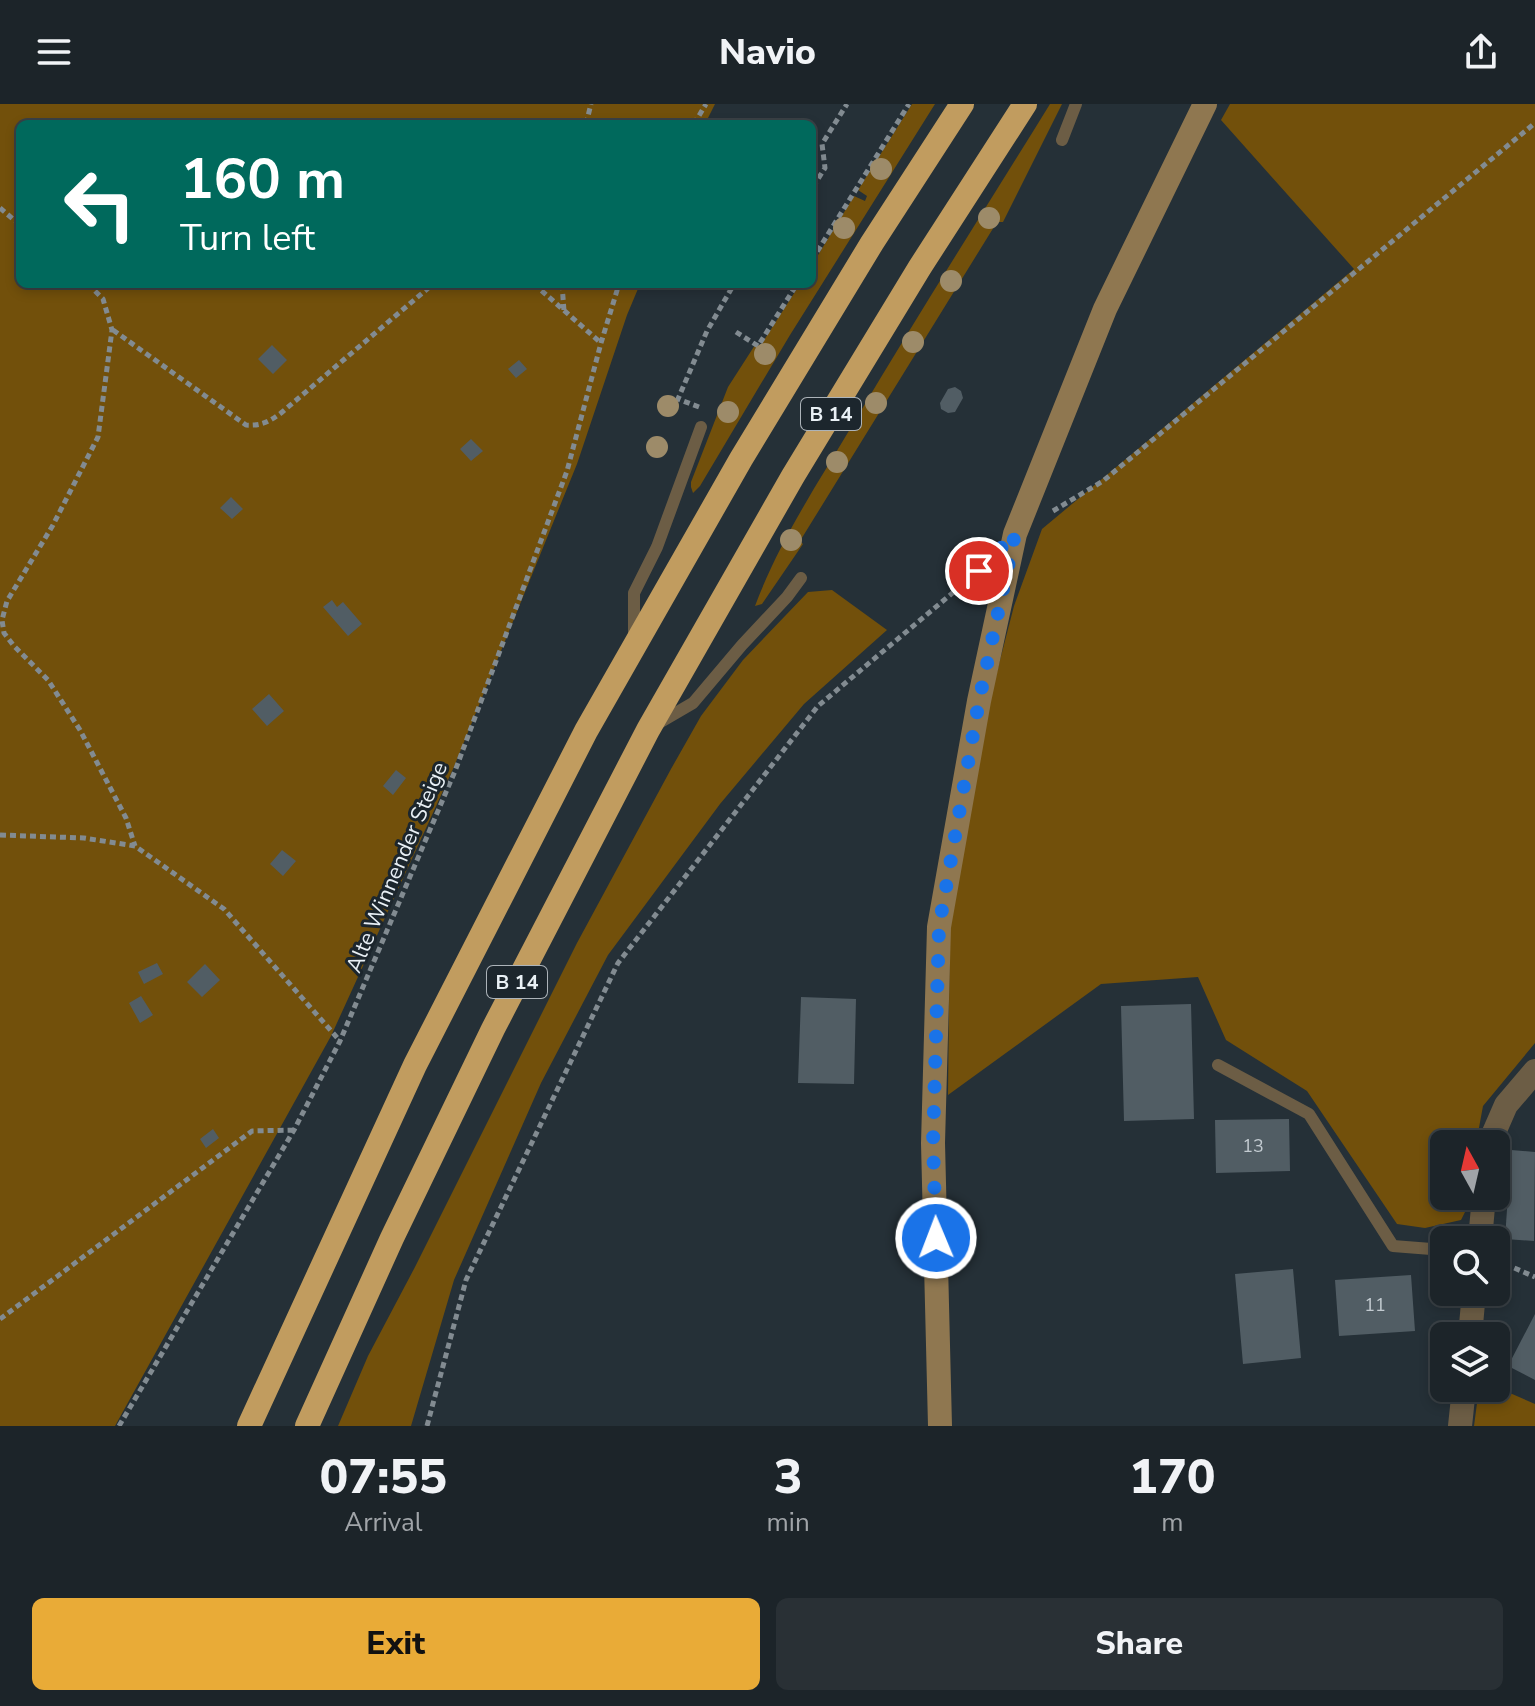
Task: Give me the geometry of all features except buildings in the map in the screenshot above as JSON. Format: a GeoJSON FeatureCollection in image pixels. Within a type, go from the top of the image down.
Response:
{"type":"FeatureCollection","features":[{"type":"Feature","properties":{"kind":"highway","name":"B 14"},"geometry":{"type":"LineString","coordinates":[[249,1426],[422,1051],[579,744],[773,405],[962,104]]}},
{"type":"Feature","properties":{"kind":"highway","name":"B 14"},"geometry":{"type":"LineString","coordinates":[[307,1426],[392,1238],[486,1043],[648,730],[801,463],[920,267],[1025,104]]}},
{"type":"Feature","properties":{"kind":"street"},"geometry":{"type":"LineString","coordinates":[[940,1426],[933,1143],[939,927],[979,701],[1015,534],[1105,309],[1205,104]]}},
{"type":"Feature","properties":{"kind":"street"},"geometry":{"type":"LineString","coordinates":[[1495,1130],[1506,1105],[1535,1071]]}},
{"type":"Feature","properties":{"kind":"street"},"geometry":{"type":"LineString","coordinates":[[1460,1426],[1463,1402]]}},
{"type":"Feature","properties":{"kind":"lane"},"geometry":{"type":"LineString","coordinates":[[1062,140],[1076,104]]}},
{"type":"Feature","properties":{"kind":"lane"},"geometry":{"type":"LineString","coordinates":[[634,646],[634,593],[657,547],[701,427]]}},
{"type":"Feature","properties":{"kind":"lane"},"geometry":{"type":"LineString","coordinates":[[648,730],[693,703],[801,578]]}},
{"type":"Feature","properties":{"kind":"lane"},"geometry":{"type":"LineString","coordinates":[[1218,1065],[1309,1114],[1393,1246],[1430,1249]]}},
{"type":"Feature","properties":{"kind":"path"},"geometry":{"type":"LineString","coordinates":[[816,182],[825,168],[822,144],[847,104]]}},
{"type":"Feature","properties":{"kind":"path"},"geometry":{"type":"LineString","coordinates":[[816,254],[909,104]]}},
{"type":"Feature","properties":{"kind":"path"},"geometry":{"type":"LineString","coordinates":[[427,1426],[466,1280],[618,963],[818,706],[979,571],[1015,534],[1103,481],[1535,123]]}},
{"type":"Feature","properties":{"kind":"path"},"geometry":{"type":"LineString","coordinates":[[816,153],[823,152]]}},
{"type":"Feature","properties":{"kind":"path"},"geometry":{"type":"LineString","coordinates":[[0,208],[16,222]]}},
{"type":"Feature","properties":{"kind":"path"},"geometry":{"type":"LineString","coordinates":[[92,288],[103,299],[112,330],[98,437],[53,525],[7,601],[2,620],[4,633],[48,680],[80,730],[126,818],[135,846]]}},
{"type":"Feature","properties":{"kind":"path"},"geometry":{"type":"LineString","coordinates":[[112,330],[246,425],[255,425],[269,422],[281,413],[428,288]]}},
{"type":"Feature","properties":{"kind":"path"},"geometry":{"type":"LineString","coordinates":[[538,288],[601,343]]}},
{"type":"Feature","properties":{"kind":"path"},"geometry":{"type":"LineString","coordinates":[[562,288],[564,312]]}},
{"type":"Feature","properties":{"kind":"path","name":"Alte Winnender Steige"},"geometry":{"type":"LineString","coordinates":[[119,1426],[294,1130],[340,1041],[455,771],[567,471],[618,288]]}},
{"type":"Feature","properties":{"kind":"path"},"geometry":{"type":"LineString","coordinates":[[707,410],[678,399],[707,331],[732,288]]}},
{"type":"Feature","properties":{"kind":"path"},"geometry":{"type":"LineString","coordinates":[[736,332],[758,346],[794,288]]}},
{"type":"Feature","properties":{"kind":"path"},"geometry":{"type":"LineString","coordinates":[[0,835],[84,838],[135,846],[224,909],[340,1041]]}},
{"type":"Feature","properties":{"kind":"path"},"geometry":{"type":"LineString","coordinates":[[0,1319],[252,1131],[294,1130]]}},
{"type":"Feature","properties":{"kind":"path"},"geometry":{"type":"LineString","coordinates":[[1510,1266],[1535,1277]]}},
{"type":"Feature","properties":{"kind":"shaded area"},"geometry":{"type":"Polygon","coordinates":[[[0,104],[715,104],[707,120],[16,120],[16,288],[638,288],[577,464],[453,769],[331,1036],[115,1426],[0,1426],[0,104]]]}},
{"type":"Feature","properties":{"kind":"shaded area"},"geometry":{"type":"Polygon","coordinates":[[[912,104],[935,104],[693,493],[691,482],[728,387],[755,345],[759,348],[797,288],[816,288],[816,258],[854,196],[865,201],[867,196],[858,190],[912,104]]]}},
{"type":"Feature","properties":{"kind":"shaded area"},"geometry":{"type":"Polygon","coordinates":[[[1050,104],[1062,104],[1003,222],[997,222],[800,541],[803,544],[762,604],[755,606],[788,533],[815,487],[1050,104]]]}},
{"type":"Feature","properties":{"kind":"shaded area"},"geometry":{"type":"Polygon","coordinates":[[[1230,104],[1535,104],[1535,1043],[1483,1106],[1479,1130],[1430,1130],[1430,1210],[1466,1210],[1461,1220],[1425,1228],[1397,1224],[1307,1091],[1226,1040],[1198,977],[1101,984],[948,1095],[950,913],[992,691],[1014,606],[1042,529],[1354,269],[1221,120],[1230,104]]]}},
{"type":"Feature","properties":{"kind":"shaded area"},"geometry":{"type":"Polygon","coordinates":[[[832,590],[887,630],[804,704],[720,804],[608,955],[541,1083],[454,1280],[411,1426],[338,1426],[368,1356],[577,943],[701,716],[743,660],[808,592],[832,590]]]}},
{"type":"Feature","properties":{"kind":"shaded area"},"geometry":{"type":"Polygon","coordinates":[[[1510,1393],[1535,1404],[1535,1426],[1474,1426],[1477,1402],[1510,1402],[1510,1393]]]}},
{"type":"Feature","properties":{"kind":"route"},"geometry":{"type":"LineString","coordinates":[[936,1238],[933,1143],[939,927],[979,701],[1015,534],[979,571]]}}]}
